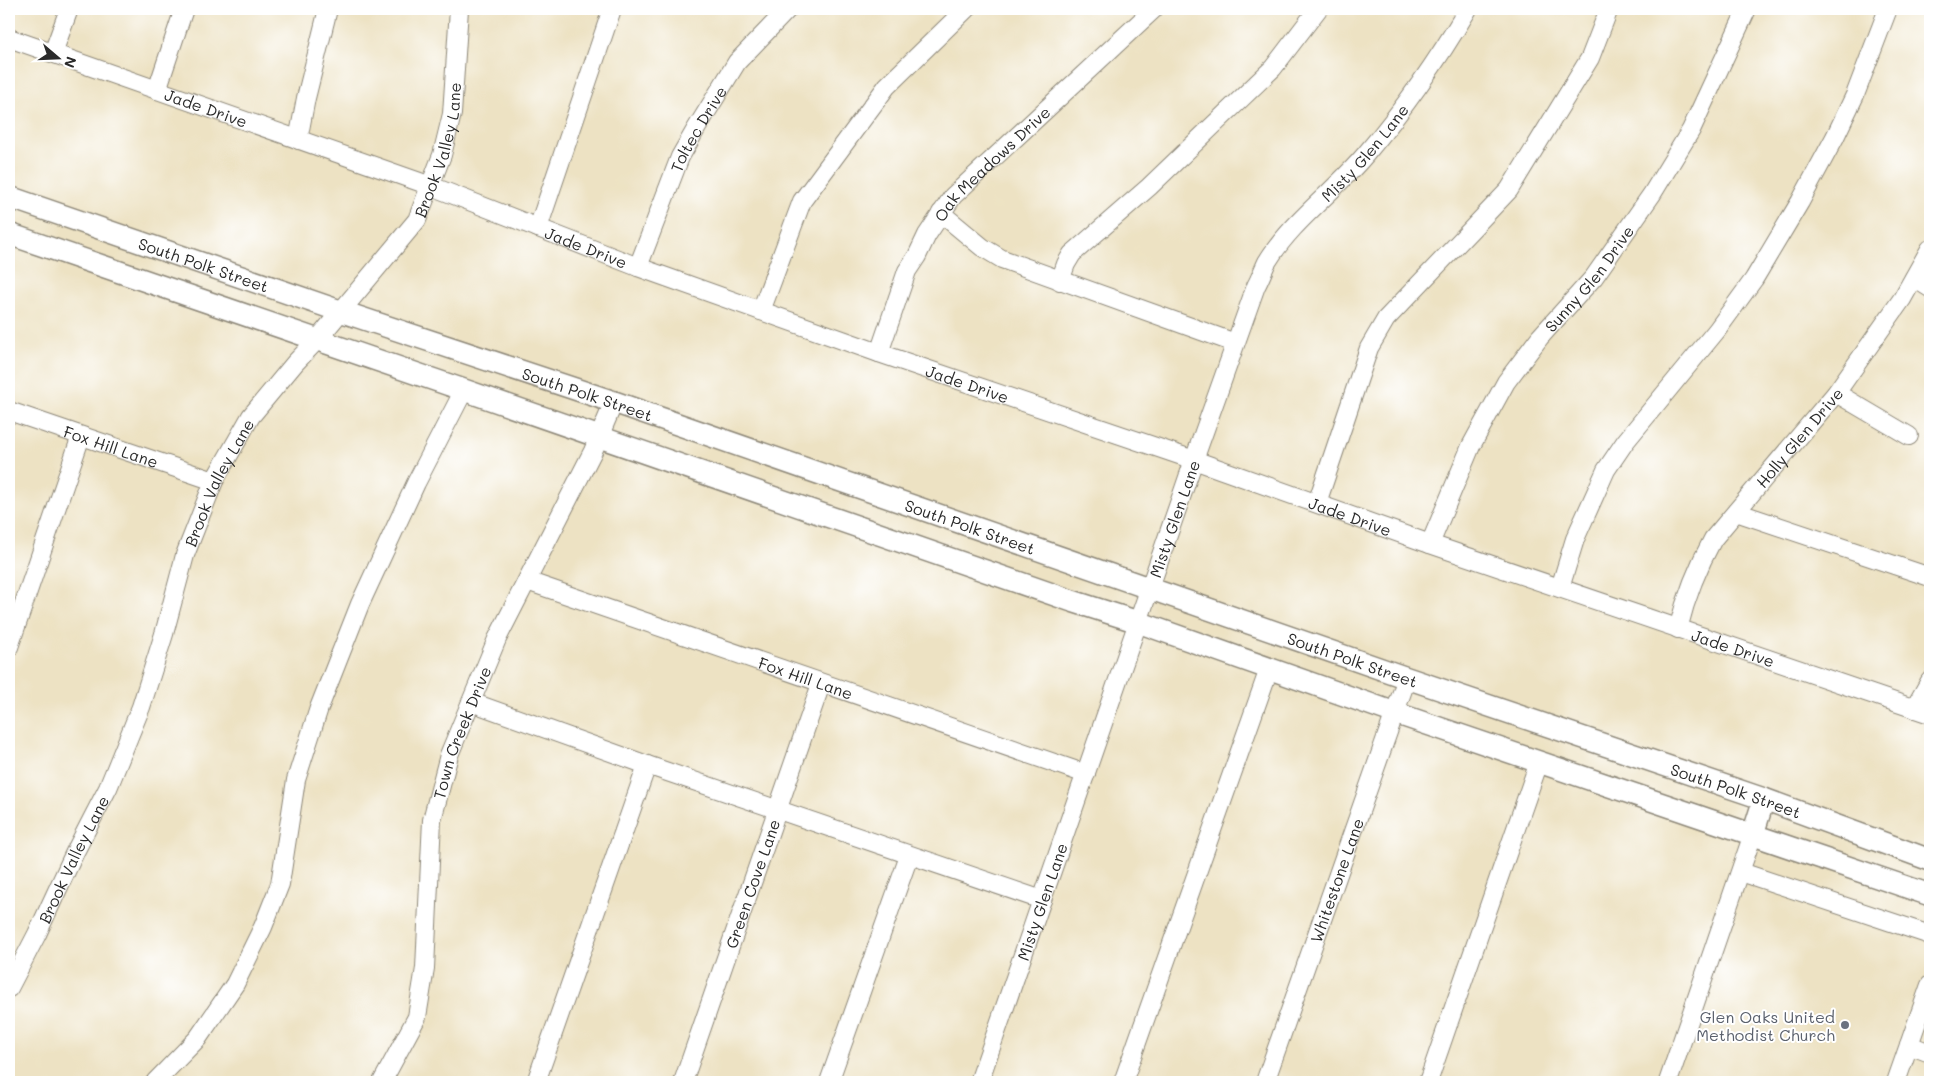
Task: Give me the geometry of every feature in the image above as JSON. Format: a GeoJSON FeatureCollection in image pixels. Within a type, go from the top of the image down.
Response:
{"type":"FeatureCollection","features":[{"type":"Feature","properties":{"kind":"main road","name":"South Polk Street"},"geometry":{"type":"LineString","coordinates":[[9,197],[340,311],[614,402],[1407,678],[1764,799],[1930,860]]}},
{"type":"Feature","properties":{"kind":"main road"},"geometry":{"type":"LineString","coordinates":[[9,234],[1072,601],[1138,622],[1395,713],[1930,895]]}},
{"type":"Feature","properties":{"kind":"main road"},"geometry":{"type":"LineString","coordinates":[[1754,834],[1764,799]]}},
{"type":"Feature","properties":{"kind":"street"},"geometry":{"type":"LineString","coordinates":[[54,53],[68,9]]}},
{"type":"Feature","properties":{"kind":"street"},"geometry":{"type":"LineString","coordinates":[[157,90],[184,9]]}},
{"type":"Feature","properties":{"kind":"street"},"geometry":{"type":"LineString","coordinates":[[298,140],[306,98],[328,9]]}},
{"type":"Feature","properties":{"kind":"street","name":"Brook Valley Lane"},"geometry":{"type":"LineString","coordinates":[[9,988],[108,788],[141,707],[164,634],[185,555],[214,481],[251,416],[295,363],[318,340],[417,220],[442,155],[452,114],[459,9]]}},
{"type":"Feature","properties":{"kind":"street"},"geometry":{"type":"LineString","coordinates":[[538,228],[612,9]]}},
{"type":"Feature","properties":{"kind":"street","name":"Toltec Drive"},"geometry":{"type":"LineString","coordinates":[[638,267],[680,158],[696,129],[737,62],[788,9]]}},
{"type":"Feature","properties":{"kind":"street"},"geometry":{"type":"LineString","coordinates":[[761,311],[802,201],[887,86],[966,9]]}},
{"type":"Feature","properties":{"kind":"street","name":"Oak Meadows Drive"},"geometry":{"type":"LineString","coordinates":[[878,353],[907,271],[953,196],[1154,9]]}},
{"type":"Feature","properties":{"kind":"street"},"geometry":{"type":"LineString","coordinates":[[1060,281],[1072,254],[1149,187],[1273,68],[1318,9]]}},
{"type":"Feature","properties":{"kind":"street","name":"Misty Glen Lane"},"geometry":{"type":"LineString","coordinates":[[979,1082],[1256,286],[1267,263],[1286,238],[1364,156],[1447,45],[1468,9]]}},
{"type":"Feature","properties":{"kind":"street"},"geometry":{"type":"LineString","coordinates":[[1317,503],[1369,348],[1386,318],[1509,190],[1590,58],[1609,9]]}},
{"type":"Feature","properties":{"kind":"street","name":"Sunny Glen Drive"},"geometry":{"type":"LineString","coordinates":[[1430,544],[1471,446],[1506,382],[1540,337],[1594,277],[1652,194],[1691,130],[1747,9]]}},
{"type":"Feature","properties":{"kind":"street"},"geometry":{"type":"LineString","coordinates":[[1560,588],[1574,539],[1606,470],[1624,442],[1754,279],[1800,202],[1855,95],[1888,9]]}},
{"type":"Feature","properties":{"kind":"street","name":"Jade Drive"},"geometry":{"type":"LineString","coordinates":[[9,38],[431,186],[638,267],[878,353],[1194,460],[1430,544],[1922,712]]}},
{"type":"Feature","properties":{"kind":"street"},"geometry":{"type":"LineString","coordinates":[[941,213],[982,247],[1002,259],[1235,343]]}},
{"type":"Feature","properties":{"kind":"street","name":"Holly Glen Drive"},"geometry":{"type":"LineString","coordinates":[[1678,629],[1685,599],[1699,564],[1713,539],[1836,393],[1902,299],[1930,248]]}},
{"type":"Feature","properties":{"kind":"street"},"geometry":{"type":"LineString","coordinates":[[1914,278],[1930,288]]}},
{"type":"Feature","properties":{"kind":"street"},"geometry":{"type":"LineString","coordinates":[[156,1082],[198,1038],[235,984],[263,927],[280,884],[296,780],[319,708],[360,604],[416,483],[464,390]]}},
{"type":"Feature","properties":{"kind":"street"},"geometry":{"type":"LineString","coordinates":[[1836,393],[1908,436]]}},
{"type":"Feature","properties":{"kind":"street","name":"Town Creek Drive"},"geometry":{"type":"LineString","coordinates":[[382,1082],[417,1017],[425,968],[432,820],[449,756],[497,639],[593,452],[614,402]]}},
{"type":"Feature","properties":{"kind":"street","name":"Fox Hill Lane"},"geometry":{"type":"LineString","coordinates":[[9,411],[214,481]]}},
{"type":"Feature","properties":{"kind":"street"},"geometry":{"type":"LineString","coordinates":[[9,647],[81,436]]}},
{"type":"Feature","properties":{"kind":"street"},"geometry":{"type":"LineString","coordinates":[[1736,512],[1930,577]]}},
{"type":"Feature","properties":{"kind":"street","name":"Fox Hill Lane"},"geometry":{"type":"LineString","coordinates":[[526,581],[1086,774]]}},
{"type":"Feature","properties":{"kind":"street"},"geometry":{"type":"LineString","coordinates":[[1123,1082],[1269,669]]}},
{"type":"Feature","properties":{"kind":"street","name":"Whitestone Lane"},"geometry":{"type":"LineString","coordinates":[[1265,1082],[1407,678]]}},
{"type":"Feature","properties":{"kind":"street"},"geometry":{"type":"LineString","coordinates":[[1922,712],[1930,682]]}},
{"type":"Feature","properties":{"kind":"street","name":"Green Cove Lane"},"geometry":{"type":"LineString","coordinates":[[683,1082],[821,684]]}},
{"type":"Feature","properties":{"kind":"street"},"geometry":{"type":"LineString","coordinates":[[471,702],[909,856],[1042,900]]}},
{"type":"Feature","properties":{"kind":"street"},"geometry":{"type":"LineString","coordinates":[[1428,1082],[1539,762]]}},
{"type":"Feature","properties":{"kind":"street"},"geometry":{"type":"LineString","coordinates":[[536,1082],[647,765]]}},
{"type":"Feature","properties":{"kind":"street"},"geometry":{"type":"LineString","coordinates":[[1668,1082],[1754,834]]}},
{"type":"Feature","properties":{"kind":"street"},"geometry":{"type":"LineString","coordinates":[[829,1082],[909,856]]}},
{"type":"Feature","properties":{"kind":"street"},"geometry":{"type":"LineString","coordinates":[[1741,872],[1930,935]]}},
{"type":"Feature","properties":{"kind":"street"},"geometry":{"type":"LineString","coordinates":[[1896,1082],[1930,985]]}},
{"type":"Feature","properties":{"kind":"street"},"geometry":{"type":"LineString","coordinates":[[1909,1046],[1930,1053]]}},
{"type":"Feature","properties":{"kind":"place","name":"Glen Oaks United Methodist Church"},"geometry":{"type":"Point","coordinates":[1845,1025]}}]}
